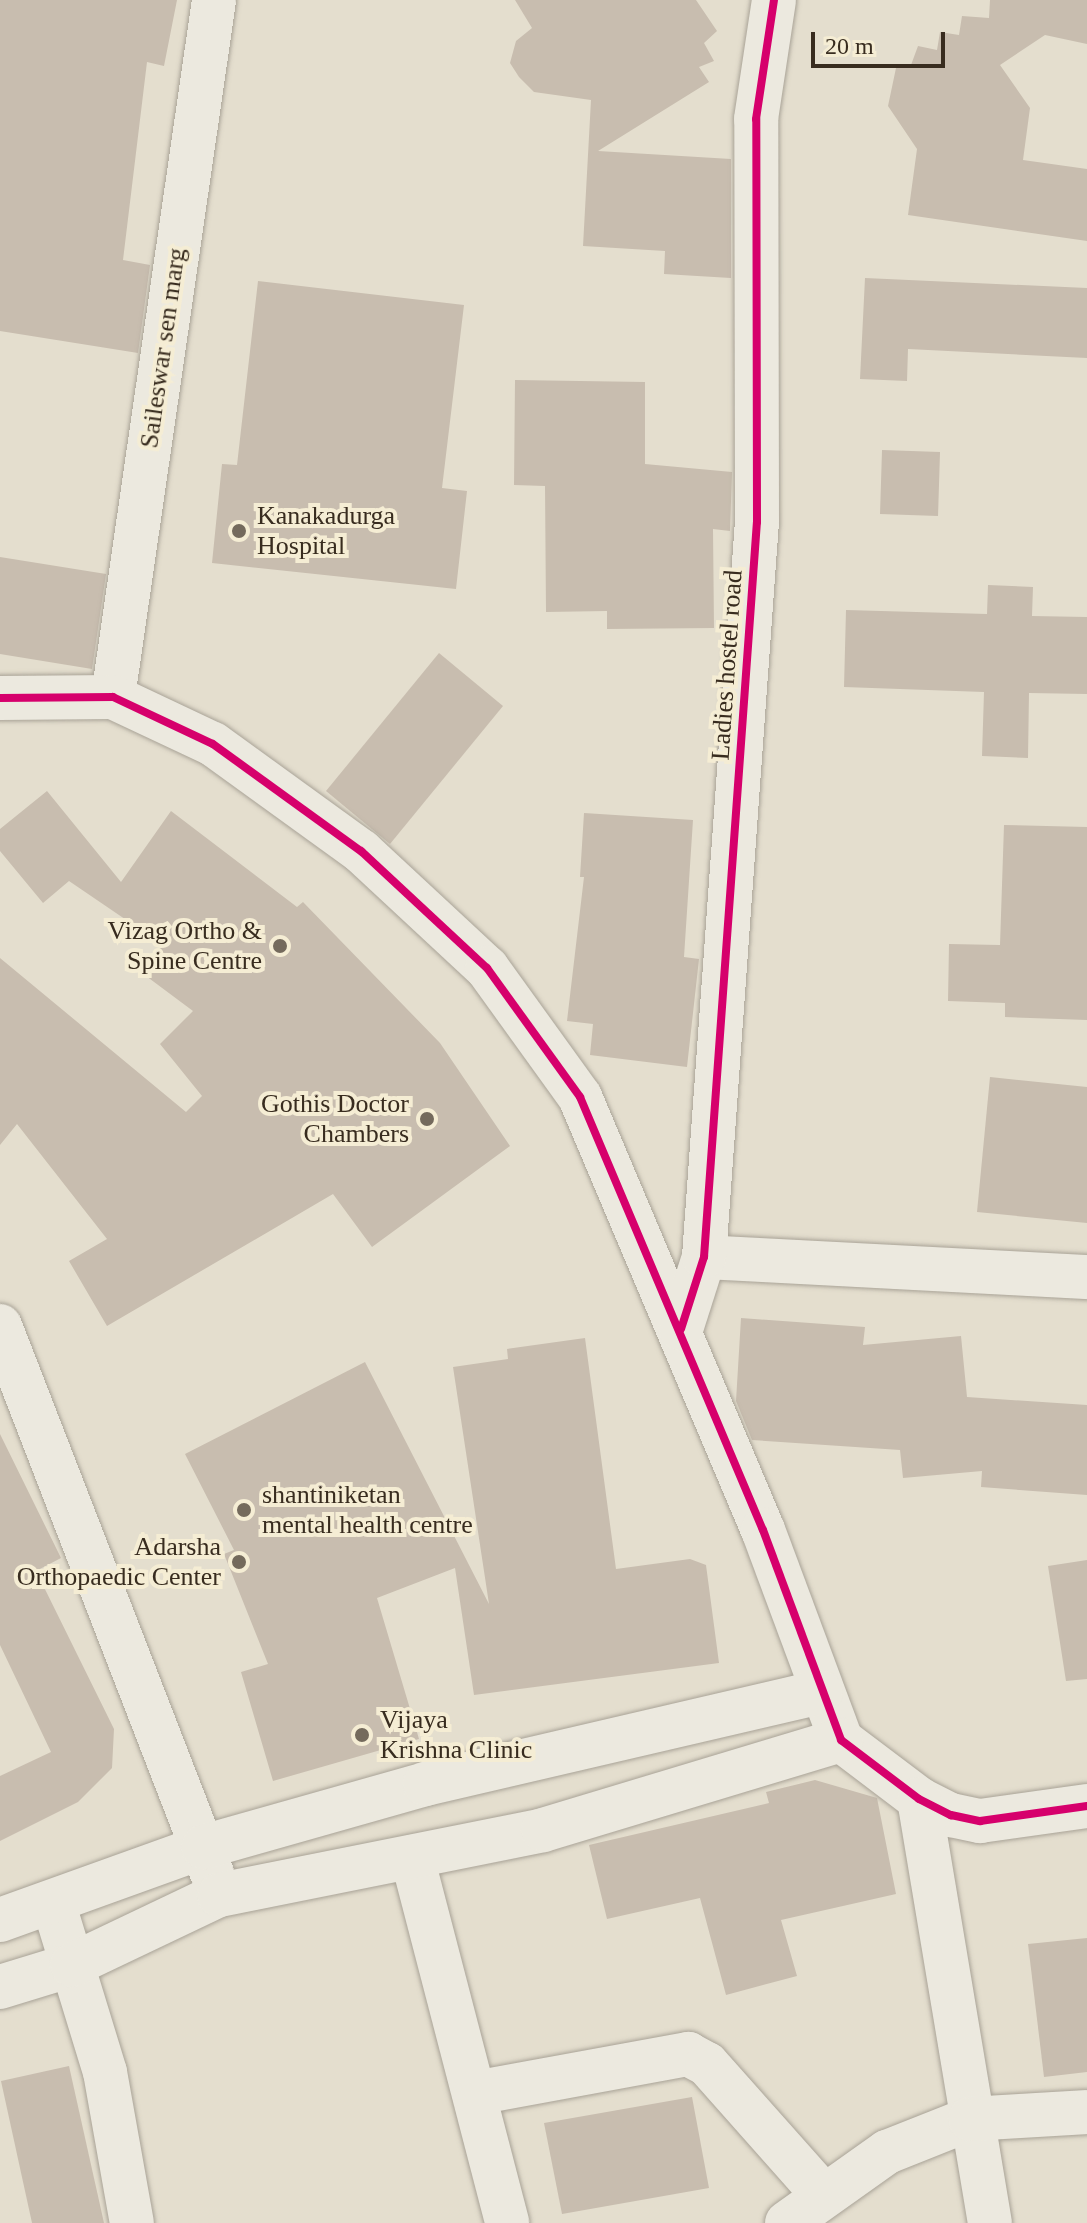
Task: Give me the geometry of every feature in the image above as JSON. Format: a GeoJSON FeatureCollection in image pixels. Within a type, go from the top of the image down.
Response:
{"type":"FeatureCollection","features":[{"type":"Feature","properties":{"kind":"street","name":"Saileswar sen marg"},"geometry":{"type":"LineString","coordinates":[[113,697],[214,0]]}},
{"type":"Feature","properties":{"kind":"street","name":"Ladies hostel road"},"geometry":{"type":"LineString","coordinates":[[681,1329],[704,1257],[757,522],[756,119],[774,0]]}},
{"type":"Feature","properties":{"kind":"street"},"geometry":{"type":"LineString","coordinates":[[0,698],[113,697],[213,744],[361,851],[487,968],[580,1097],[681,1329],[763,1530],[820,1692],[841,1740],[919,1799],[980,1821],[1087,1806]]}},
{"type":"Feature","properties":{"kind":"street"},"geometry":{"type":"LineString","coordinates":[[704,1257],[1087,1277]]}},
{"type":"Feature","properties":{"kind":"street"},"geometry":{"type":"LineString","coordinates":[[0,1326],[219,1895]]}},
{"type":"Feature","properties":{"kind":"street"},"geometry":{"type":"LineString","coordinates":[[0,1920],[203,1847],[425,1784],[820,1692]]}},
{"type":"Feature","properties":{"kind":"street"},"geometry":{"type":"LineString","coordinates":[[0,1987],[72,1965],[219,1895],[543,1830],[841,1740]]}},
{"type":"Feature","properties":{"kind":"street"},"geometry":{"type":"LineString","coordinates":[[919,1799],[970,2119],[990,2223]]}},
{"type":"Feature","properties":{"kind":"street"},"geometry":{"type":"LineString","coordinates":[[412,1857],[507,2223]]}},
{"type":"Feature","properties":{"kind":"street"},"geometry":{"type":"LineString","coordinates":[[53,1902],[105,2072],[132,2223]]}},
{"type":"Feature","properties":{"kind":"street"},"geometry":{"type":"LineString","coordinates":[[475,2093],[688,2054],[707,2064],[824,2196]]}},
{"type":"Feature","properties":{"kind":"street"},"geometry":{"type":"LineString","coordinates":[[787,2223],[887,2152],[970,2119],[1087,2112]]}},
{"type":"Feature","properties":{"kind":"building"},"geometry":{"type":"Polygon","coordinates":[[[0,0],[177,0],[164,66],[147,62],[123,260],[150,265],[138,353],[0,331],[0,0]]]}},
{"type":"Feature","properties":{"kind":"building"},"geometry":{"type":"Polygon","coordinates":[[[515,0],[696,0],[717,31],[704,43],[714,61],[699,67],[709,82],[598,151],[731,159],[731,278],[664,274],[665,251],[583,246],[591,100],[534,92],[519,77],[510,63],[516,41],[532,28],[515,0]]]}},
{"type":"Feature","properties":{"kind":"building"},"geometry":{"type":"Polygon","coordinates":[[[990,0],[1087,0],[1087,44],[1045,35],[1000,65],[1030,108],[1023,160],[1087,169],[1087,241],[908,215],[917,149],[888,106],[896,68],[911,65],[918,46],[937,50],[940,32],[959,35],[962,16],[989,18],[990,0]]]}},
{"type":"Feature","properties":{"kind":"building"},"geometry":{"type":"Polygon","coordinates":[[[865,278],[1087,288],[1087,358],[908,349],[907,381],[860,379],[865,278]]]}},
{"type":"Feature","properties":{"kind":"building"},"geometry":{"type":"Polygon","coordinates":[[[258,281],[464,305],[442,488],[467,491],[456,589],[212,563],[222,464],[237,465],[258,281]]]}},
{"type":"Feature","properties":{"kind":"building"},"geometry":{"type":"Polygon","coordinates":[[[515,380],[645,382],[645,464],[732,472],[730,531],[713,529],[714,628],[607,629],[607,611],[546,612],[545,486],[514,485],[515,380]]]}},
{"type":"Feature","properties":{"kind":"building"},"geometry":{"type":"Polygon","coordinates":[[[882,450],[940,452],[938,516],[880,514],[882,450]]]}},
{"type":"Feature","properties":{"kind":"building"},"geometry":{"type":"Polygon","coordinates":[[[0,557],[106,574],[92,669],[0,654],[0,557]]]}},
{"type":"Feature","properties":{"kind":"building"},"geometry":{"type":"Polygon","coordinates":[[[988,585],[1033,587],[1032,616],[1087,617],[1087,694],[1029,693],[1028,758],[982,756],[984,692],[844,687],[846,610],[987,614],[988,585]]]}},
{"type":"Feature","properties":{"kind":"building"},"geometry":{"type":"Polygon","coordinates":[[[439,653],[503,706],[390,844],[326,791],[439,653]]]}},
{"type":"Feature","properties":{"kind":"building"},"geometry":{"type":"Polygon","coordinates":[[[47,791],[121,882],[171,811],[297,907],[303,902],[440,1043],[510,1146],[372,1247],[333,1194],[107,1326],[69,1261],[107,1239],[17,1124],[0,1145],[0,958],[186,1112],[202,1096],[160,1044],[193,1011],[142,973],[163,945],[69,881],[43,903],[0,851],[0,829],[47,791]]]}},
{"type":"Feature","properties":{"kind":"building"},"geometry":{"type":"Polygon","coordinates":[[[584,813],[693,820],[684,957],[699,959],[687,1067],[590,1055],[593,1024],[567,1021],[584,877],[580,877],[584,813]]]}},
{"type":"Feature","properties":{"kind":"building"},"geometry":{"type":"Polygon","coordinates":[[[1004,825],[1087,827],[1087,1020],[1005,1017],[1005,1003],[948,1001],[949,944],[1000,945],[1004,825]]]}},
{"type":"Feature","properties":{"kind":"building"},"geometry":{"type":"Polygon","coordinates":[[[990,1077],[1087,1087],[1087,1223],[977,1212],[990,1077]]]}},
{"type":"Feature","properties":{"kind":"building"},"geometry":{"type":"Polygon","coordinates":[[[741,1318],[865,1327],[863,1345],[961,1336],[967,1397],[1087,1405],[1087,1495],[981,1487],[982,1471],[903,1478],[900,1450],[752,1440],[736,1401],[741,1318]]]}},
{"type":"Feature","properties":{"kind":"building"},"geometry":{"type":"Polygon","coordinates":[[[585,1338],[616,1569],[690,1559],[706,1565],[719,1663],[474,1695],[455,1568],[377,1598],[419,1739],[273,1781],[241,1672],[268,1664],[224,1554],[234,1550],[185,1454],[365,1362],[489,1604],[453,1367],[508,1359],[507,1349],[585,1338]]]}},
{"type":"Feature","properties":{"kind":"building"},"geometry":{"type":"Polygon","coordinates":[[[0,1434],[61,1558],[36,1571],[114,1729],[112,1768],[78,1802],[0,1841],[0,1776],[51,1752],[0,1645],[0,1434]]]}},
{"type":"Feature","properties":{"kind":"building"},"geometry":{"type":"Polygon","coordinates":[[[1087,1560],[1087,1679],[1066,1681],[1048,1566],[1087,1560]]]}},
{"type":"Feature","properties":{"kind":"building"},"geometry":{"type":"Polygon","coordinates":[[[815,1780],[877,1798],[896,1894],[781,1920],[797,1976],[726,1995],[700,1898],[607,1919],[589,1845],[769,1803],[766,1792],[815,1780]]]}},
{"type":"Feature","properties":{"kind":"building"},"geometry":{"type":"Polygon","coordinates":[[[1087,1938],[1087,2072],[1044,2077],[1028,1944],[1087,1938]]]}},
{"type":"Feature","properties":{"kind":"building"},"geometry":{"type":"Polygon","coordinates":[[[69,2066],[104,2223],[32,2223],[1,2081],[69,2066]]]}},
{"type":"Feature","properties":{"kind":"building"},"geometry":{"type":"Polygon","coordinates":[[[692,2097],[709,2188],[562,2214],[544,2123],[692,2097]]]}},
{"type":"Feature","properties":{"kind":"cycle path"},"geometry":{"type":"LineString","coordinates":[[681,1329],[704,1257],[757,522],[756,119],[774,0]]}},
{"type":"Feature","properties":{"kind":"cycle path"},"geometry":{"type":"LineString","coordinates":[[0,698],[113,697],[213,744],[361,851],[487,968],[580,1097],[763,1530],[841,1740],[919,1799],[951,1815],[980,1821],[1087,1806]]}},
{"type":"Feature","properties":{"kind":"place","name":"Kanakadurga Hospital"},"geometry":{"type":"Point","coordinates":[239,531]}},
{"type":"Feature","properties":{"kind":"place","name":"Vizag Ortho & Spine Centre"},"geometry":{"type":"Point","coordinates":[280,946]}},
{"type":"Feature","properties":{"kind":"place","name":"Gothis Doctor Chambers"},"geometry":{"type":"Point","coordinates":[427,1119]}},
{"type":"Feature","properties":{"kind":"place","name":"shantiniketan mental health centre"},"geometry":{"type":"Point","coordinates":[244,1510]}},
{"type":"Feature","properties":{"kind":"place","name":"Adarsha Orthopaedic Center"},"geometry":{"type":"Point","coordinates":[239,1562]}},
{"type":"Feature","properties":{"kind":"place","name":"Vijaya Krishna Clinic"},"geometry":{"type":"Point","coordinates":[362,1735]}}]}
